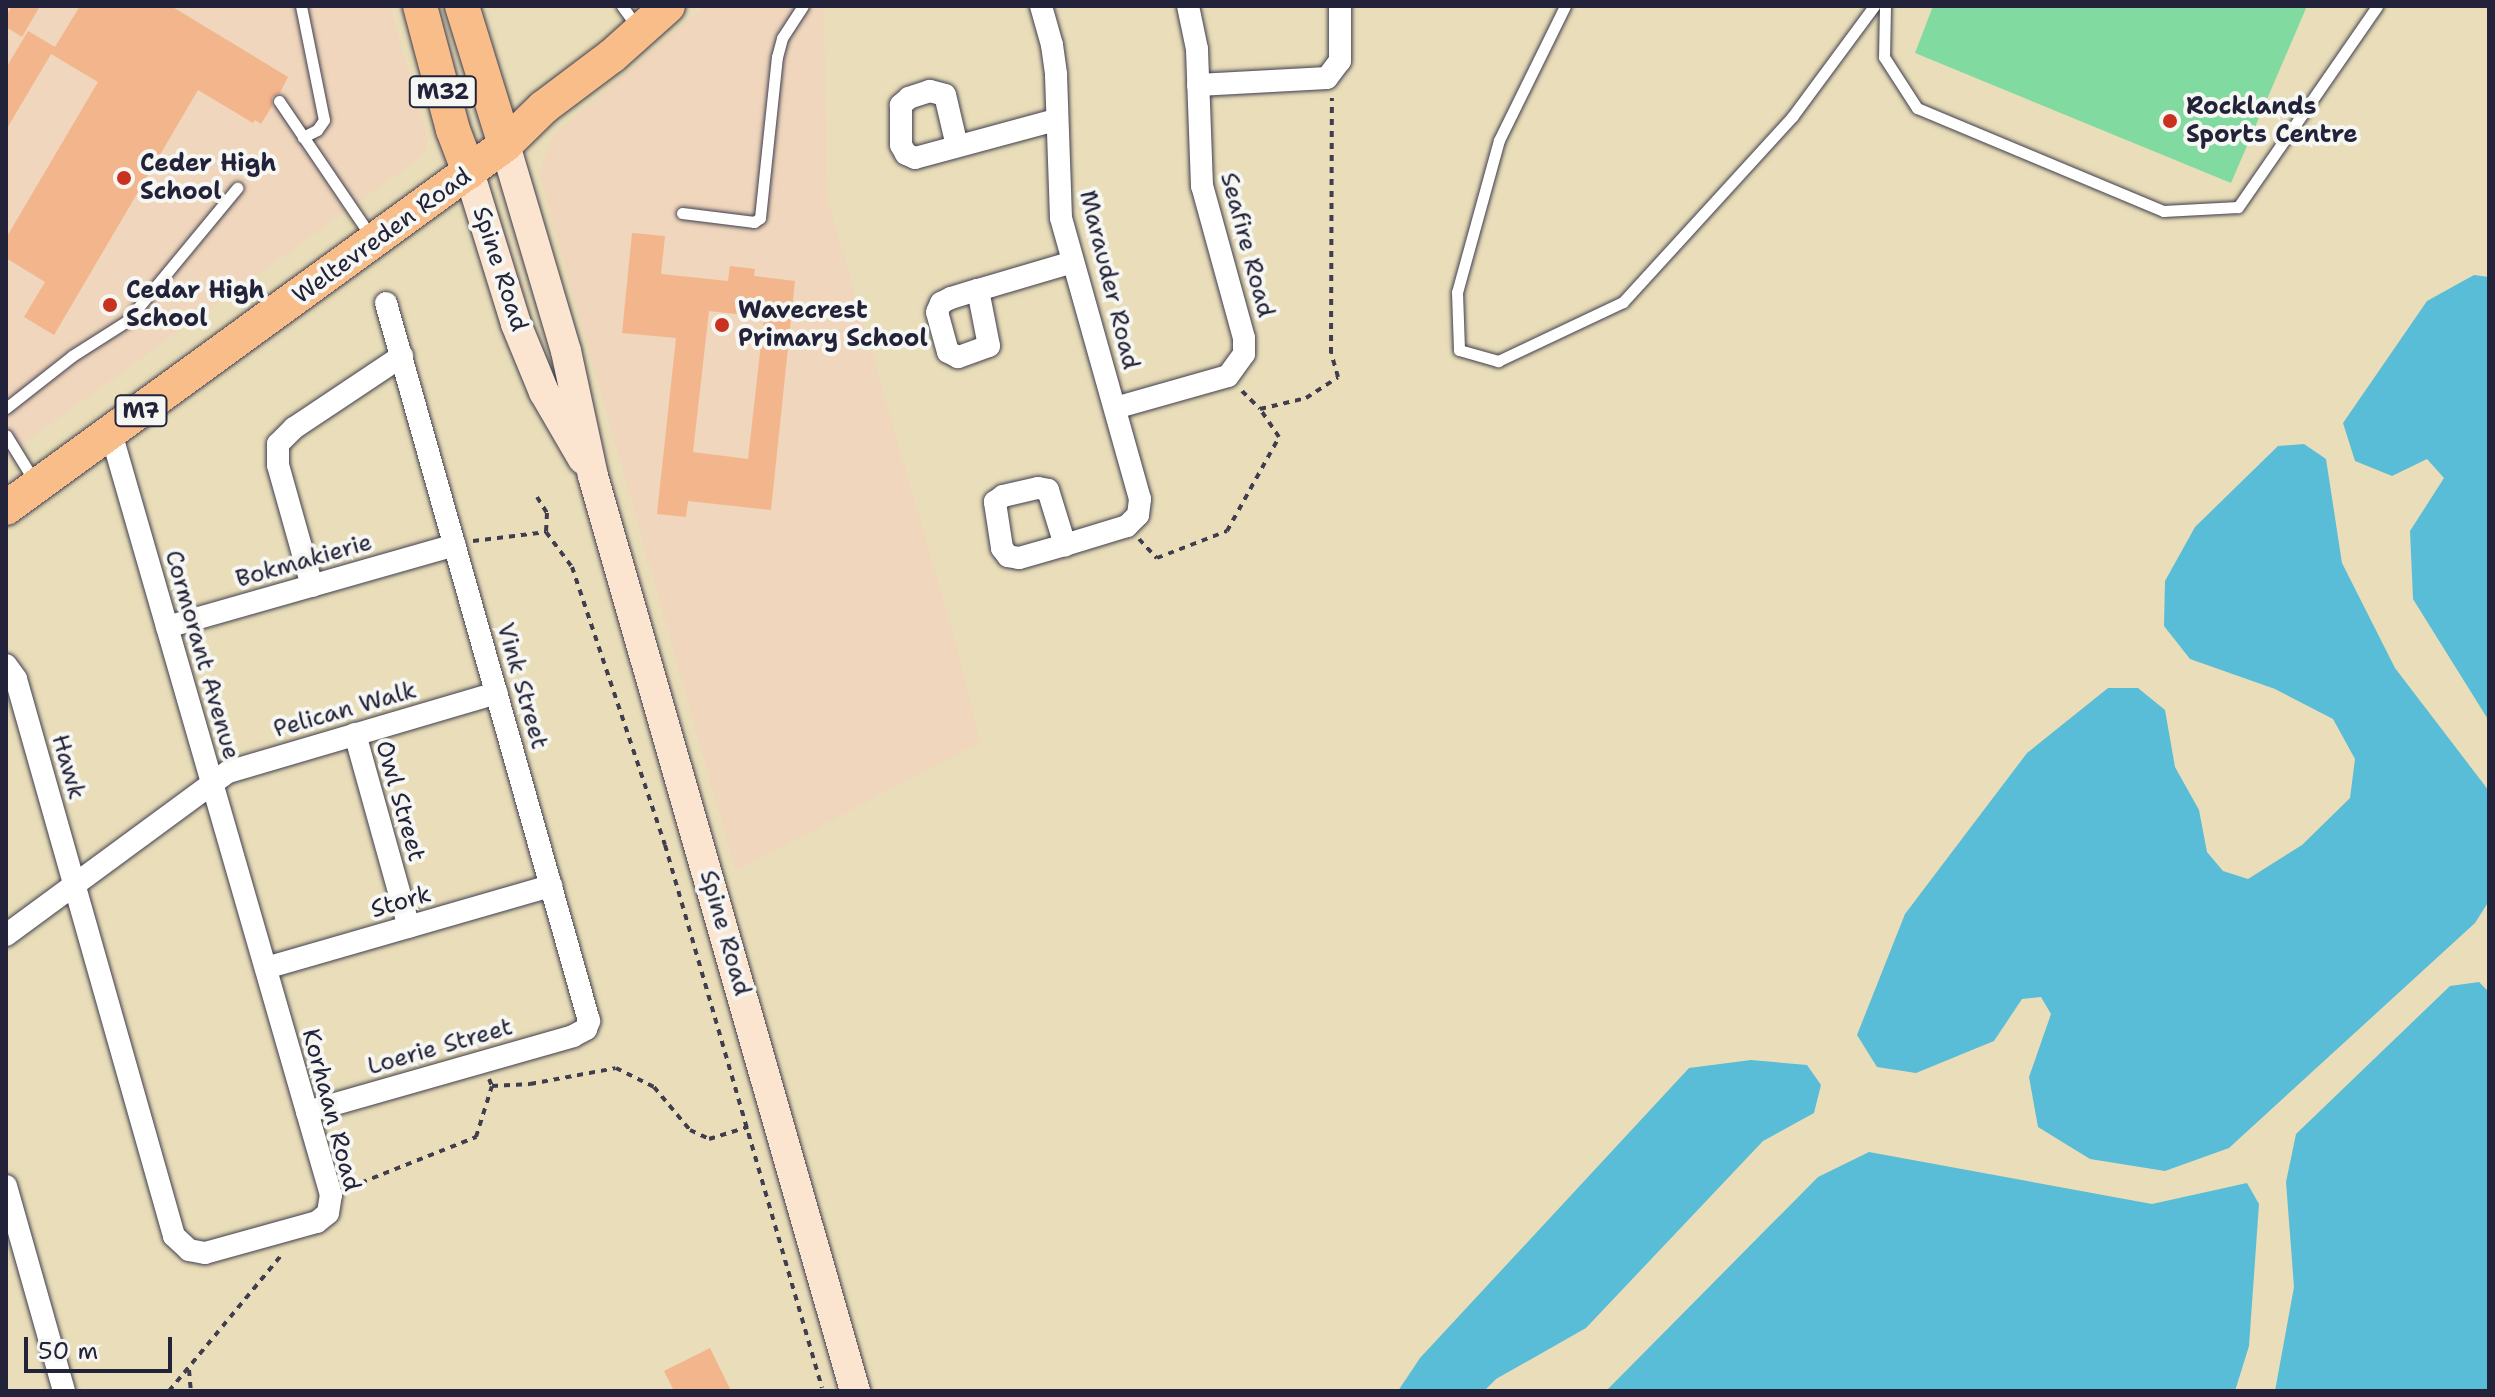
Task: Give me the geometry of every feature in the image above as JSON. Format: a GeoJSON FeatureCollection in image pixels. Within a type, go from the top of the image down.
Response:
{"type":"FeatureCollection","features":[{"type":"Feature","properties":{"kind":"main road","name":"Spine Road"},"geometry":{"type":"LineString","coordinates":[[420,6],[453,130],[516,324],[555,413],[593,476]]}},
{"type":"Feature","properties":{"kind":"main road","name":"Spine Road"},"geometry":{"type":"LineString","coordinates":[[462,6],[566,351],[593,476],[855,1391]]}},
{"type":"Feature","properties":{"kind":"main road","name":"Weltevreden Road"},"geometry":{"type":"LineString","coordinates":[[6,508],[505,145],[649,13]]}},
{"type":"Feature","properties":{"kind":"street","name":"Marauder Road"},"geometry":{"type":"LineString","coordinates":[[1041,6],[1052,45],[1059,205],[1140,494],[1132,520]]}},
{"type":"Feature","properties":{"kind":"street","name":"Seafire Road"},"geometry":{"type":"LineString","coordinates":[[1188,6],[1197,49],[1202,186],[1244,338],[1242,359],[1228,376]]}},
{"type":"Feature","properties":{"kind":"street"},"geometry":{"type":"LineString","coordinates":[[1198,85],[1315,81],[1332,75],[1340,61],[1340,6]]}},
{"type":"Feature","properties":{"kind":"street"},"geometry":{"type":"LineString","coordinates":[[957,146],[1056,120]]}},
{"type":"Feature","properties":{"kind":"street"},"geometry":{"type":"LineString","coordinates":[[978,290],[1073,262]]}},
{"type":"Feature","properties":{"kind":"street","name":"Vink Street"},"geometry":{"type":"LineString","coordinates":[[386,303],[589,1016],[586,1029]]}},
{"type":"Feature","properties":{"kind":"street"},"geometry":{"type":"LineString","coordinates":[[312,586],[278,465],[278,444],[294,428],[402,356]]}},
{"type":"Feature","properties":{"kind":"street"},"geometry":{"type":"LineString","coordinates":[[1115,408],[1228,376]]}},
{"type":"Feature","properties":{"kind":"street","name":"Cormorant Avenue"},"geometry":{"type":"LineString","coordinates":[[6,935],[212,784],[111,433]]}},
{"type":"Feature","properties":{"kind":"street"},"geometry":{"type":"LineString","coordinates":[[1065,545],[1132,520]]}},
{"type":"Feature","properties":{"kind":"street","name":"Bokmakierie"},"geometry":{"type":"LineString","coordinates":[[167,627],[455,545]]}},
{"type":"Feature","properties":{"kind":"street","name":"Hawk"},"geometry":{"type":"LineString","coordinates":[[6,665],[16,679],[75,885]]}},
{"type":"Feature","properties":{"kind":"street","name":"Pelican Walk"},"geometry":{"type":"LineString","coordinates":[[212,784],[228,772],[247,765],[497,693]]}},
{"type":"Feature","properties":{"kind":"street","name":"Owl Street"},"geometry":{"type":"LineString","coordinates":[[355,734],[409,927]]}},
{"type":"Feature","properties":{"kind":"street","name":"Korhaan Road"},"geometry":{"type":"LineString","coordinates":[[75,885],[178,1241],[189,1250],[205,1253],[317,1222],[328,1213],[331,1195],[212,784]]}},
{"type":"Feature","properties":{"kind":"street","name":"Stork"},"geometry":{"type":"LineString","coordinates":[[266,968],[551,886]]}},
{"type":"Feature","properties":{"kind":"street","name":"Loerie Street"},"geometry":{"type":"LineString","coordinates":[[307,1112],[586,1029]]}},
{"type":"Feature","properties":{"kind":"street"},"geometry":{"type":"LineString","coordinates":[[6,1186],[64,1391]]}},
{"type":"Feature","properties":{"kind":"lane"},"geometry":{"type":"LineString","coordinates":[[301,6],[324,120],[317,130],[303,137]]}},
{"type":"Feature","properties":{"kind":"lane"},"geometry":{"type":"LineString","coordinates":[[682,213],[754,222],[760,218],[777,57],[782,38],[803,6]]}},
{"type":"Feature","properties":{"kind":"lane"},"geometry":{"type":"LineString","coordinates":[[1565,6],[1499,140],[1457,292],[1459,350],[1498,361],[1623,302],[1792,117],[1874,6]]}},
{"type":"Feature","properties":{"kind":"lane"},"geometry":{"type":"LineString","coordinates":[[1885,6],[1884,57],[1917,108],[2163,211],[2238,207],[2377,6]]}},
{"type":"Feature","properties":{"kind":"lane"},"geometry":{"type":"LineString","coordinates":[[279,101],[374,242]]}},
{"type":"Feature","properties":{"kind":"lane"},"geometry":{"type":"LineString","coordinates":[[6,408],[72,356],[127,321],[237,188]]}},
{"type":"Feature","properties":{"kind":"lane"},"geometry":{"type":"LineString","coordinates":[[6,435],[38,486]]}},
{"type":"Feature","properties":{"kind":"path"},"geometry":{"type":"LineString","coordinates":[[1260,409],[1306,398],[1338,377],[1331,353],[1332,75]]}},
{"type":"Feature","properties":{"kind":"path"},"geometry":{"type":"LineString","coordinates":[[1132,520],[1157,558],[1227,531],[1279,437],[1260,409],[1228,376]]}},
{"type":"Feature","properties":{"kind":"path"},"geometry":{"type":"LineString","coordinates":[[537,497],[547,513],[546,532],[572,567],[665,845],[822,1388]]}},
{"type":"Feature","properties":{"kind":"path"},"geometry":{"type":"LineString","coordinates":[[455,545],[492,536],[546,532]]}},
{"type":"Feature","properties":{"kind":"path"},"geometry":{"type":"LineString","coordinates":[[331,1195],[476,1137],[492,1086],[482,1062]]}},
{"type":"Feature","properties":{"kind":"path"},"geometry":{"type":"LineString","coordinates":[[492,1086],[530,1084],[616,1068],[654,1087],[690,1130],[709,1139],[748,1127]]}},
{"type":"Feature","properties":{"kind":"path"},"geometry":{"type":"LineString","coordinates":[[169,1391],[286,1251]]}},
{"type":"Feature","properties":{"kind":"path"},"geometry":{"type":"LineString","coordinates":[[189,1370],[191,1391]]}},
{"type":"Feature","properties":{"kind":"shaded area","name":"Cedar High School"},"geometry":{"type":"Polygon","coordinates":[[[6,6],[390,6],[428,141],[424,155],[6,456],[6,6]]]}},
{"type":"Feature","properties":{"kind":"shaded area","name":"Wavecrest Primary School"},"geometry":{"type":"Polygon","coordinates":[[[705,6],[824,6],[827,197],[958,651],[980,742],[736,871],[539,173],[553,135],[705,6]]]}},
{"type":"Feature","properties":{"kind":"green space","name":"Rocklands Sports Centre"},"geometry":{"type":"Polygon","coordinates":[[[1933,6],[2307,6],[2231,183],[1915,53],[1933,6]]]}},
{"type":"Feature","properties":{"kind":"water"},"geometry":{"type":"Polygon","coordinates":[[[2474,275],[2489,277],[2489,721],[2413,599],[2410,531],[2444,478],[2427,459],[2392,476],[2355,461],[2343,423],[2427,301],[2474,275]]]}},
{"type":"Feature","properties":{"kind":"water"},"geometry":{"type":"Polygon","coordinates":[[[2304,444],[2326,459],[2342,563],[2395,668],[2489,791],[2489,901],[2475,923],[2229,1148],[2165,1171],[2090,1159],[2038,1127],[2029,1077],[2051,1014],[2041,997],[2022,999],[1994,1041],[1916,1073],[1877,1067],[1857,1035],[1905,914],[2027,753],[2108,688],[2138,688],[2165,710],[2175,767],[2199,810],[2207,852],[2223,871],[2248,879],[2302,845],[2350,798],[2355,759],[2333,719],[2275,689],[2190,659],[2164,626],[2165,581],[2195,527],[2278,446],[2304,444]]]}},
{"type":"Feature","properties":{"kind":"water"},"geometry":{"type":"Polygon","coordinates":[[[2479,982],[2489,992],[2489,1391],[2275,1391],[2294,1287],[2286,1182],[2296,1134],[2450,986],[2479,982]]]}},
{"type":"Feature","properties":{"kind":"water"},"geometry":{"type":"Polygon","coordinates":[[[1751,1060],[1807,1065],[1821,1085],[1814,1113],[1763,1141],[1586,1328],[1496,1379],[1484,1391],[1398,1391],[1420,1358],[1689,1068],[1751,1060]]]}},
{"type":"Feature","properties":{"kind":"water"},"geometry":{"type":"Polygon","coordinates":[[[1869,1152],[2152,1204],[2247,1183],[2259,1204],[2249,1346],[2235,1391],[1606,1391],[1818,1177],[1869,1152]]]}},
{"type":"Feature","properties":{"kind":"building"},"geometry":{"type":"Polygon","coordinates":[[[12,6],[40,6],[22,37],[6,27],[6,16],[12,6]]]}},
{"type":"Feature","properties":{"kind":"building","name":"Ceder High School"},"geometry":{"type":"Polygon","coordinates":[[[80,6],[171,6],[288,77],[280,93],[272,97],[272,106],[261,124],[255,120],[253,123],[198,90],[54,335],[24,317],[45,282],[6,258],[6,238],[98,82],[51,54],[6,130],[6,68],[28,31],[55,47],[80,6]]]}},
{"type":"Feature","properties":{"kind":"building"},"geometry":{"type":"Polygon","coordinates":[[[632,233],[665,236],[661,274],[728,281],[730,266],[755,269],[754,276],[795,281],[771,510],[688,501],[686,517],[657,514],[676,338],[622,333],[632,233]],[[709,311],[693,452],[748,459],[764,317],[709,311]]]}},
{"type":"Feature","properties":{"kind":"building"},"geometry":{"type":"Polygon","coordinates":[[[710,1348],[731,1391],[674,1391],[664,1371],[710,1348]]]}},
{"type":"Feature","properties":{"kind":"place","name":"Rocklands Sports Centre"},"geometry":{"type":"Point","coordinates":[2170,121]}},
{"type":"Feature","properties":{"kind":"place","name":"Ceder High School"},"geometry":{"type":"Point","coordinates":[124,178]}},
{"type":"Feature","properties":{"kind":"place","name":"Cedar High School"},"geometry":{"type":"Point","coordinates":[110,305]}},
{"type":"Feature","properties":{"kind":"place","name":"Wavecrest Primary School"},"geometry":{"type":"Point","coordinates":[722,325]}}]}
